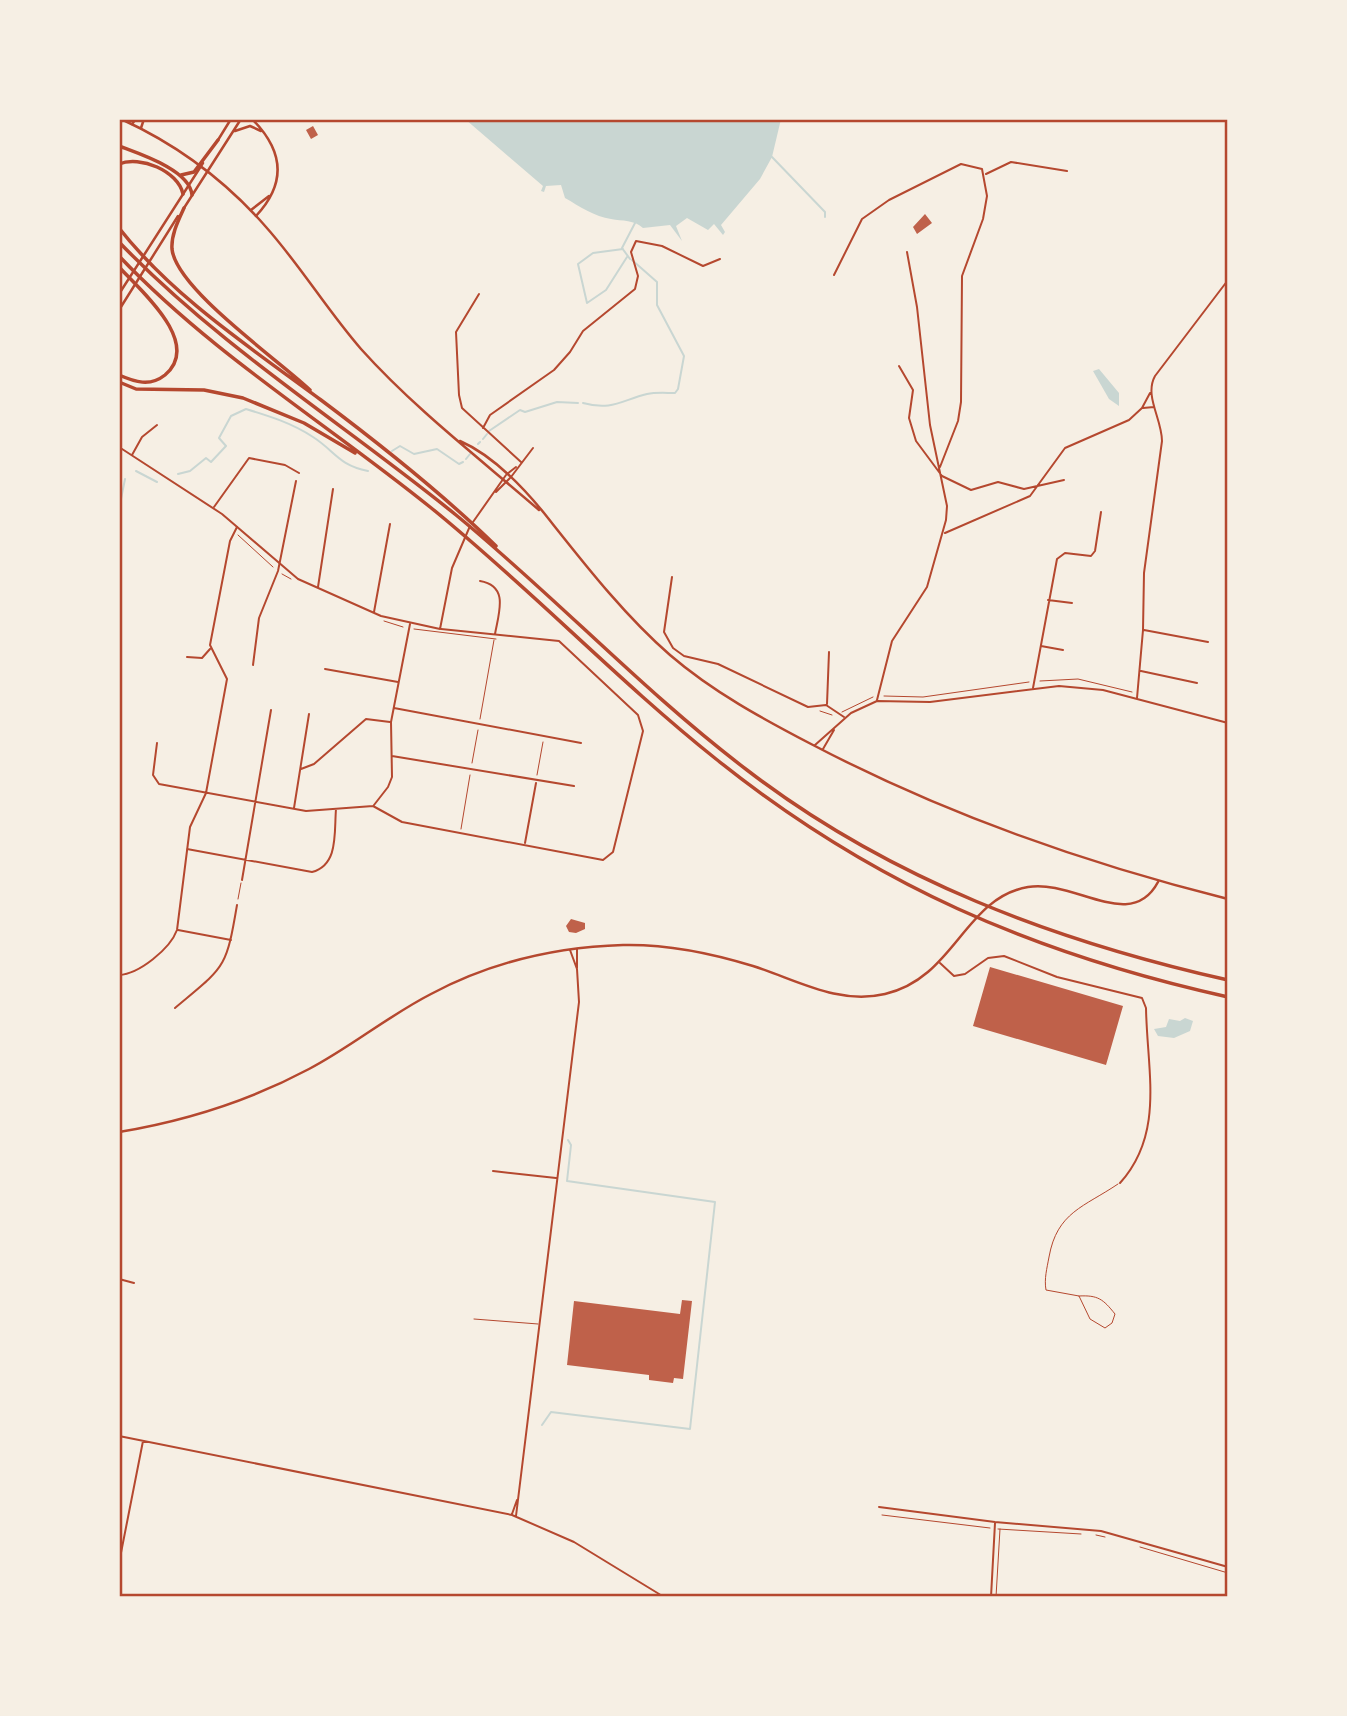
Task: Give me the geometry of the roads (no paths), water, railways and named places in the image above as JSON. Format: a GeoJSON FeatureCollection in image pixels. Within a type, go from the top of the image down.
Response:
{"type":"FeatureCollection","features":[{"type":"Feature","properties":{"kind":"highway"},"geometry":{"type":"LineString","coordinates":[[178,175],[187,176],[194,172],[218,140]]}},
{"type":"Feature","properties":{"kind":"highway"},"geometry":{"type":"LineString","coordinates":[[119,146],[153,159],[190,182],[192,195]]}},
{"type":"Feature","properties":{"kind":"highway"},"geometry":{"type":"LineString","coordinates":[[119,164],[137,161],[156,167],[178,183],[183,194]]}},
{"type":"Feature","properties":{"kind":"highway"},"geometry":{"type":"LineString","coordinates":[[184,208],[173,242],[175,259],[181,272],[217,309],[460,515],[695,728],[785,798],[859,844],[953,892],[1029,925],[1143,961],[1228,980]]}},
{"type":"Feature","properties":{"kind":"highway"},"geometry":{"type":"LineString","coordinates":[[119,228],[159,270],[232,334],[320,399]]}},
{"type":"Feature","properties":{"kind":"highway"},"geometry":{"type":"LineString","coordinates":[[119,242],[151,274],[240,352],[460,515]]}},
{"type":"Feature","properties":{"kind":"highway"},"geometry":{"type":"LineString","coordinates":[[119,256],[143,281],[234,360],[367,458],[476,545],[688,736],[823,836],[922,893],[1009,933],[1144,979],[1228,998]]}},
{"type":"Feature","properties":{"kind":"highway"},"geometry":{"type":"LineString","coordinates":[[119,267],[168,324],[176,341],[177,356],[172,369],[153,382],[138,382],[119,375]]}},
{"type":"Feature","properties":{"kind":"highway"},"geometry":{"type":"LineString","coordinates":[[119,382],[136,388],[204,390],[243,398],[304,423],[367,458]]}},
{"type":"Feature","properties":{"kind":"main road"},"geometry":{"type":"LineString","coordinates":[[121,119],[196,161],[251,210],[361,348],[399,388],[505,476],[545,514],[632,618],[670,655],[715,689],[814,746],[920,797],[992,827],[1158,882],[1228,899]]}},
{"type":"Feature","properties":{"kind":"main road"},"geometry":{"type":"LineString","coordinates":[[132,124],[136,119]]}},
{"type":"Feature","properties":{"kind":"main road"},"geometry":{"type":"LineString","coordinates":[[141,128],[144,119]]}},
{"type":"Feature","properties":{"kind":"main road"},"geometry":{"type":"LineString","coordinates":[[218,140],[231,119]]}},
{"type":"Feature","properties":{"kind":"main road"},"geometry":{"type":"LineString","coordinates":[[119,310],[241,119]]}},
{"type":"Feature","properties":{"kind":"main road"},"geometry":{"type":"LineString","coordinates":[[252,119],[273,146],[278,162],[278,177],[256,216]]}},
{"type":"Feature","properties":{"kind":"main road"},"geometry":{"type":"LineString","coordinates":[[232,132],[247,127],[262,132]]}},
{"type":"Feature","properties":{"kind":"main road"},"geometry":{"type":"LineString","coordinates":[[119,295],[208,152]]}},
{"type":"Feature","properties":{"kind":"main road"},"geometry":{"type":"LineString","coordinates":[[251,210],[271,193]]}},
{"type":"Feature","properties":{"kind":"main road"},"geometry":{"type":"LineString","coordinates":[[119,1132],[180,1119],[250,1096],[311,1068],[402,1011],[455,982],[500,964],[570,948],[631,945],[706,953],[754,966],[826,992],[854,997],[901,989],[923,977],[940,963],[969,927],[996,900],[1020,889],[1049,886],[1104,902],[1130,905],[1152,894],[1158,882]]}},
{"type":"Feature","properties":{"kind":"street"},"geometry":{"type":"LineString","coordinates":[[985,174],[1011,162],[1067,171]]}},
{"type":"Feature","properties":{"kind":"street"},"geometry":{"type":"LineString","coordinates":[[834,275],[854,230],[870,213],[961,164],[977,166],[985,174],[987,196],[982,219],[962,276],[963,358],[958,420],[940,467]]}},
{"type":"Feature","properties":{"kind":"street"},"geometry":{"type":"LineString","coordinates":[[483,428],[490,415],[554,370],[583,331],[635,289],[639,281],[631,252],[636,241],[644,240],[673,250],[703,266],[720,259]]}},
{"type":"Feature","properties":{"kind":"street"},"geometry":{"type":"LineString","coordinates":[[877,701],[892,641],[927,587],[935,551],[943,533],[947,506],[936,451],[907,253]]}},
{"type":"Feature","properties":{"kind":"street"},"geometry":{"type":"LineString","coordinates":[[943,533],[1023,500],[1040,484],[1065,448],[1122,424],[1142,408],[1151,393],[1154,376],[1228,280]]}},
{"type":"Feature","properties":{"kind":"street"},"geometry":{"type":"LineString","coordinates":[[479,294],[456,332],[455,349],[462,408],[521,462]]}},
{"type":"Feature","properties":{"kind":"street"},"geometry":{"type":"LineString","coordinates":[[899,366],[913,390],[911,429],[932,465],[942,476],[971,490],[998,482],[1019,489],[1064,480]]}},
{"type":"Feature","properties":{"kind":"street"},"geometry":{"type":"LineString","coordinates":[[1136,699],[1143,630],[1144,573],[1162,441],[1162,425],[1151,393]]}},
{"type":"Feature","properties":{"kind":"street"},"geometry":{"type":"LineString","coordinates":[[1142,408],[1155,407]]}},
{"type":"Feature","properties":{"kind":"street"},"geometry":{"type":"LineString","coordinates":[[132,455],[142,437],[157,425]]}},
{"type":"Feature","properties":{"kind":"street"},"geometry":{"type":"LineString","coordinates":[[119,447],[214,508],[279,565],[318,588],[374,613],[410,624],[440,629],[558,642],[634,710],[643,723],[613,852],[603,860],[402,822],[373,806],[306,811],[164,785],[155,781],[153,775],[158,743]]}},
{"type":"Feature","properties":{"kind":"street"},"geometry":{"type":"LineString","coordinates":[[440,629],[452,568],[462,542],[505,476],[533,448]]}},
{"type":"Feature","properties":{"kind":"street"},"geometry":{"type":"LineString","coordinates":[[214,508],[249,458],[285,465],[299,473]]}},
{"type":"Feature","properties":{"kind":"street"},"geometry":{"type":"LineString","coordinates":[[494,494],[509,480],[517,466]]}},
{"type":"Feature","properties":{"kind":"street"},"geometry":{"type":"LineString","coordinates":[[253,665],[262,607],[278,571],[296,481]]}},
{"type":"Feature","properties":{"kind":"street"},"geometry":{"type":"LineString","coordinates":[[318,588],[333,489]]}},
{"type":"Feature","properties":{"kind":"street"},"geometry":{"type":"LineString","coordinates":[[1033,688],[1047,600],[1060,555],[1070,553],[1086,556],[1095,551],[1101,512]]}},
{"type":"Feature","properties":{"kind":"street"},"geometry":{"type":"LineString","coordinates":[[374,613],[390,524]]}},
{"type":"Feature","properties":{"kind":"street"},"geometry":{"type":"LineString","coordinates":[[187,657],[202,658],[211,648],[230,541],[237,527]]}},
{"type":"Feature","properties":{"kind":"street"},"geometry":{"type":"LineString","coordinates":[[672,577],[664,632],[673,648],[684,656],[718,664],[808,707],[827,705],[845,718]]}},
{"type":"Feature","properties":{"kind":"street"},"geometry":{"type":"LineString","coordinates":[[480,581],[493,585],[502,602],[495,635]]}},
{"type":"Feature","properties":{"kind":"street"},"geometry":{"type":"LineString","coordinates":[[1047,600],[1072,603]]}},
{"type":"Feature","properties":{"kind":"street"},"geometry":{"type":"LineString","coordinates":[[373,806],[390,783],[391,722],[410,624]]}},
{"type":"Feature","properties":{"kind":"street"},"geometry":{"type":"LineString","coordinates":[[1143,630],[1208,642]]}},
{"type":"Feature","properties":{"kind":"street"},"geometry":{"type":"LineString","coordinates":[[1040,646],[1063,650]]}},
{"type":"Feature","properties":{"kind":"street"},"geometry":{"type":"LineString","coordinates":[[119,975],[134,972],[172,941],[177,930],[190,827],[206,793],[228,679],[211,648]]}},
{"type":"Feature","properties":{"kind":"street"},"geometry":{"type":"LineString","coordinates":[[827,705],[829,652]]}},
{"type":"Feature","properties":{"kind":"street"},"geometry":{"type":"LineString","coordinates":[[325,670],[399,682]]}},
{"type":"Feature","properties":{"kind":"street"},"geometry":{"type":"LineString","coordinates":[[1140,671],[1197,683]]}},
{"type":"Feature","properties":{"kind":"street"},"geometry":{"type":"LineString","coordinates":[[814,746],[845,718],[877,701],[930,702],[1033,688],[1080,686],[1228,723]]}},
{"type":"Feature","properties":{"kind":"street"},"geometry":{"type":"LineString","coordinates":[[394,708],[581,743]]}},
{"type":"Feature","properties":{"kind":"street"},"geometry":{"type":"LineString","coordinates":[[242,880],[271,710]]}},
{"type":"Feature","properties":{"kind":"street"},"geometry":{"type":"LineString","coordinates":[[294,808],[309,714]]}},
{"type":"Feature","properties":{"kind":"street"},"geometry":{"type":"LineString","coordinates":[[301,769],[314,764],[366,719],[391,722]]}},
{"type":"Feature","properties":{"kind":"street"},"geometry":{"type":"LineString","coordinates":[[823,750],[835,729]]}},
{"type":"Feature","properties":{"kind":"street"},"geometry":{"type":"LineString","coordinates":[[391,755],[536,782],[574,786]]}},
{"type":"Feature","properties":{"kind":"street"},"geometry":{"type":"LineString","coordinates":[[525,845],[536,782]]}},
{"type":"Feature","properties":{"kind":"street"},"geometry":{"type":"LineString","coordinates":[[187,849],[312,872],[330,862],[337,808]]}},
{"type":"Feature","properties":{"kind":"street"},"geometry":{"type":"LineString","coordinates":[[176,1008],[221,968],[231,940],[237,905]]}},
{"type":"Feature","properties":{"kind":"street"},"geometry":{"type":"LineString","coordinates":[[177,930],[231,940]]}},
{"type":"Feature","properties":{"kind":"street"},"geometry":{"type":"LineString","coordinates":[[570,948],[577,969]]}},
{"type":"Feature","properties":{"kind":"street"},"geometry":{"type":"LineString","coordinates":[[516,1517],[579,1002],[577,948]]}},
{"type":"Feature","properties":{"kind":"street"},"geometry":{"type":"LineString","coordinates":[[940,963],[954,976],[988,958],[1004,956],[1057,977],[1138,997],[1145,1002],[1150,1123],[1139,1160],[1120,1183]]}},
{"type":"Feature","properties":{"kind":"street"},"geometry":{"type":"LineString","coordinates":[[493,1171],[557,1178]]}},
{"type":"Feature","properties":{"kind":"street"},"geometry":{"type":"LineString","coordinates":[[119,1279],[134,1283]]}},
{"type":"Feature","properties":{"kind":"street"},"geometry":{"type":"LineString","coordinates":[[119,1436],[512,1515],[574,1542],[664,1597]]}},
{"type":"Feature","properties":{"kind":"street"},"geometry":{"type":"LineString","coordinates":[[119,1563],[143,1441]]}},
{"type":"Feature","properties":{"kind":"street"},"geometry":{"type":"LineString","coordinates":[[512,1515],[518,1496]]}},
{"type":"Feature","properties":{"kind":"street"},"geometry":{"type":"LineString","coordinates":[[879,1507],[995,1522],[1101,1531],[1228,1567]]}},
{"type":"Feature","properties":{"kind":"street"},"geometry":{"type":"LineString","coordinates":[[991,1597],[995,1522]]}},
{"type":"Feature","properties":{"kind":"lane"},"geometry":{"type":"LineString","coordinates":[[1079,1296],[1090,1319],[1105,1328],[1112,1323],[1115,1314],[1097,1295],[1079,1296],[1046,1290],[1052,1241],[1061,1223],[1090,1200],[1120,1183]]}},
{"type":"Feature","properties":{"kind":"lane"},"geometry":{"type":"LineString","coordinates":[[474,1319],[540,1324]]}},
{"type":"Feature","properties":{"kind":"waterway"},"geometry":{"type":"LineString","coordinates":[[772,157],[825,212],[825,217]]}},
{"type":"Feature","properties":{"kind":"waterway"},"geometry":{"type":"LineString","coordinates":[[630,259],[622,248],[635,223]]}},
{"type":"Feature","properties":{"kind":"waterway"},"geometry":{"type":"LineString","coordinates":[[623,249],[593,253],[578,264],[587,303],[606,290],[627,257]]}},
{"type":"Feature","properties":{"kind":"waterway"},"geometry":{"type":"LineString","coordinates":[[583,403],[602,406],[616,404],[647,394],[675,393],[678,389],[684,356],[657,305],[657,282],[632,260]]}},
{"type":"Feature","properties":{"kind":"waterway"},"geometry":{"type":"LineString","coordinates":[[489,431],[520,410],[525,412],[557,402],[578,403]]}},
{"type":"Feature","properties":{"kind":"waterway"},"geometry":{"type":"LineString","coordinates":[[178,474],[190,471],[206,458],[211,462],[226,446],[219,438],[231,416],[246,409],[305,432],[343,461],[368,471]]}},
{"type":"Feature","properties":{"kind":"waterway"},"geometry":{"type":"LineString","coordinates":[[483,439],[487,434]]}},
{"type":"Feature","properties":{"kind":"waterway"},"geometry":{"type":"LineString","coordinates":[[392,451],[400,446],[414,454],[437,449],[459,464],[463,462]]}},
{"type":"Feature","properties":{"kind":"waterway"},"geometry":{"type":"LineString","coordinates":[[466,459],[470,454]]}},
{"type":"Feature","properties":{"kind":"waterway"},"geometry":{"type":"LineString","coordinates":[[136,471],[157,482]]}},
{"type":"Feature","properties":{"kind":"waterway"},"geometry":{"type":"LineString","coordinates":[[119,509],[125,479]]}},
{"type":"Feature","properties":{"kind":"waterway"},"geometry":{"type":"LineString","coordinates":[[542,1425],[551,1412],[690,1429],[715,1202],[567,1181],[571,1145],[568,1140]]}}]}
